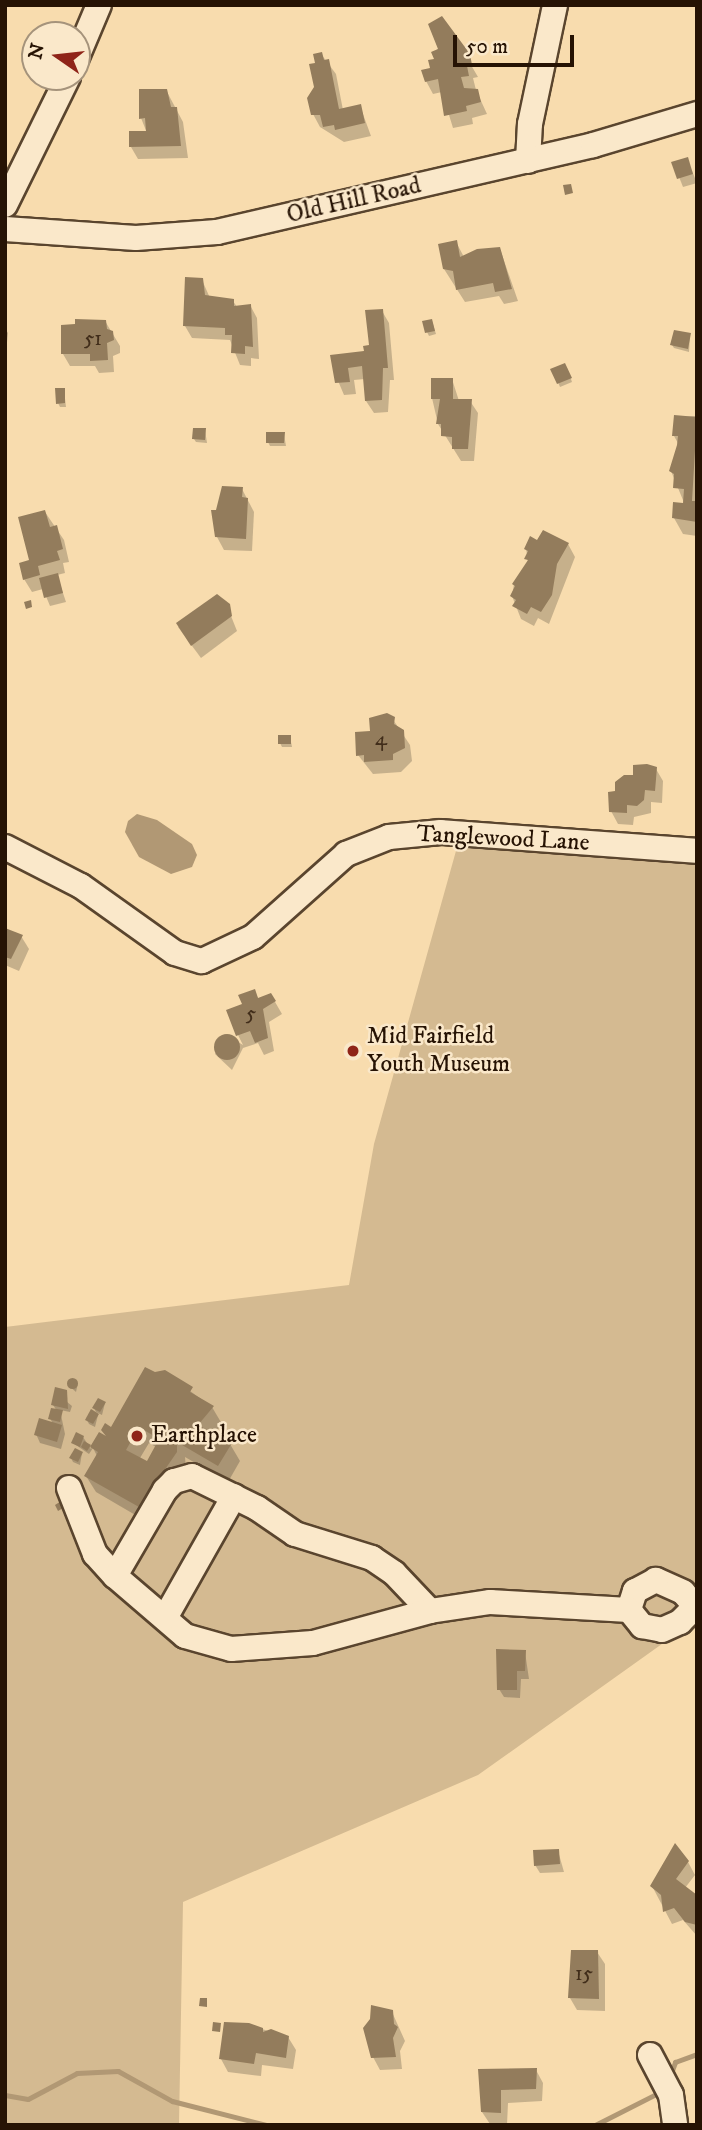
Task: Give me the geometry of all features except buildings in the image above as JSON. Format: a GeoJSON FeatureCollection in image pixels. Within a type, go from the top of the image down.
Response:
{"type":"FeatureCollection","features":[{"type":"Feature","properties":{"kind":"street"},"geometry":{"type":"LineString","coordinates":[[91,24],[99,5]]}},
{"type":"Feature","properties":{"kind":"street"},"geometry":{"type":"LineString","coordinates":[[528,161],[530,124],[555,5]]}},
{"type":"Feature","properties":{"kind":"street"},"geometry":{"type":"LineString","coordinates":[[5,205],[61,91]]}},
{"type":"Feature","properties":{"kind":"street","name":"Old Hill Road"},"geometry":{"type":"LineString","coordinates":[[5,229],[136,237],[194,235],[528,161],[697,114]]}},
{"type":"Feature","properties":{"kind":"street","name":"Tanglewood Lane"},"geometry":{"type":"LineString","coordinates":[[5,847],[81,886],[175,953],[202,961],[253,937],[346,854],[388,837],[441,832],[697,851]]}},
{"type":"Feature","properties":{"kind":"street"},"geometry":{"type":"LineString","coordinates":[[116,1576],[174,1481],[197,1477],[234,1496],[295,1534],[372,1558],[394,1573],[430,1611]]}},
{"type":"Feature","properties":{"kind":"street"},"geometry":{"type":"LineString","coordinates":[[69,1489],[95,1554],[116,1576],[185,1636],[231,1649],[313,1643],[430,1611],[523,1601],[629,1610],[642,1626],[662,1630],[680,1622],[696,1606],[683,1592],[656,1580],[635,1591],[629,1610]]}},
{"type":"Feature","properties":{"kind":"street"},"geometry":{"type":"LineString","coordinates":[[165,1618],[234,1496]]}},
{"type":"Feature","properties":{"kind":"street"},"geometry":{"type":"LineString","coordinates":[[650,2054],[671,2095],[675,2125]]}},
{"type":"Feature","properties":{"kind":"shaded area"},"geometry":{"type":"Polygon","coordinates":[[[137,814],[157,820],[192,844],[197,855],[192,867],[171,874],[139,857],[125,832],[128,821],[137,814]]]}},
{"type":"Feature","properties":{"kind":"shaded area"},"geometry":{"type":"Polygon","coordinates":[[[461,833],[697,853],[697,1619],[478,1775],[183,1902],[179,2125],[5,2125],[5,1327],[349,1285],[374,1144],[461,833]]]}},
{"type":"Feature","properties":{"kind":"waterway"},"geometry":{"type":"LineString","coordinates":[[670,2076],[675,2062],[697,2054]]}},
{"type":"Feature","properties":{"kind":"waterway"},"geometry":{"type":"LineString","coordinates":[[5,2095],[28,2099],[77,2073],[118,2071],[172,2101],[266,2125]]}},
{"type":"Feature","properties":{"kind":"waterway"},"geometry":{"type":"LineString","coordinates":[[595,2125],[658,2093]]}},
{"type":"Feature","properties":{"kind":"place","name":"Mid Fairfield Youth Museum"},"geometry":{"type":"Point","coordinates":[353,1051]}},
{"type":"Feature","properties":{"kind":"place","name":"Earthplace"},"geometry":{"type":"Point","coordinates":[137,1436]}}]}
